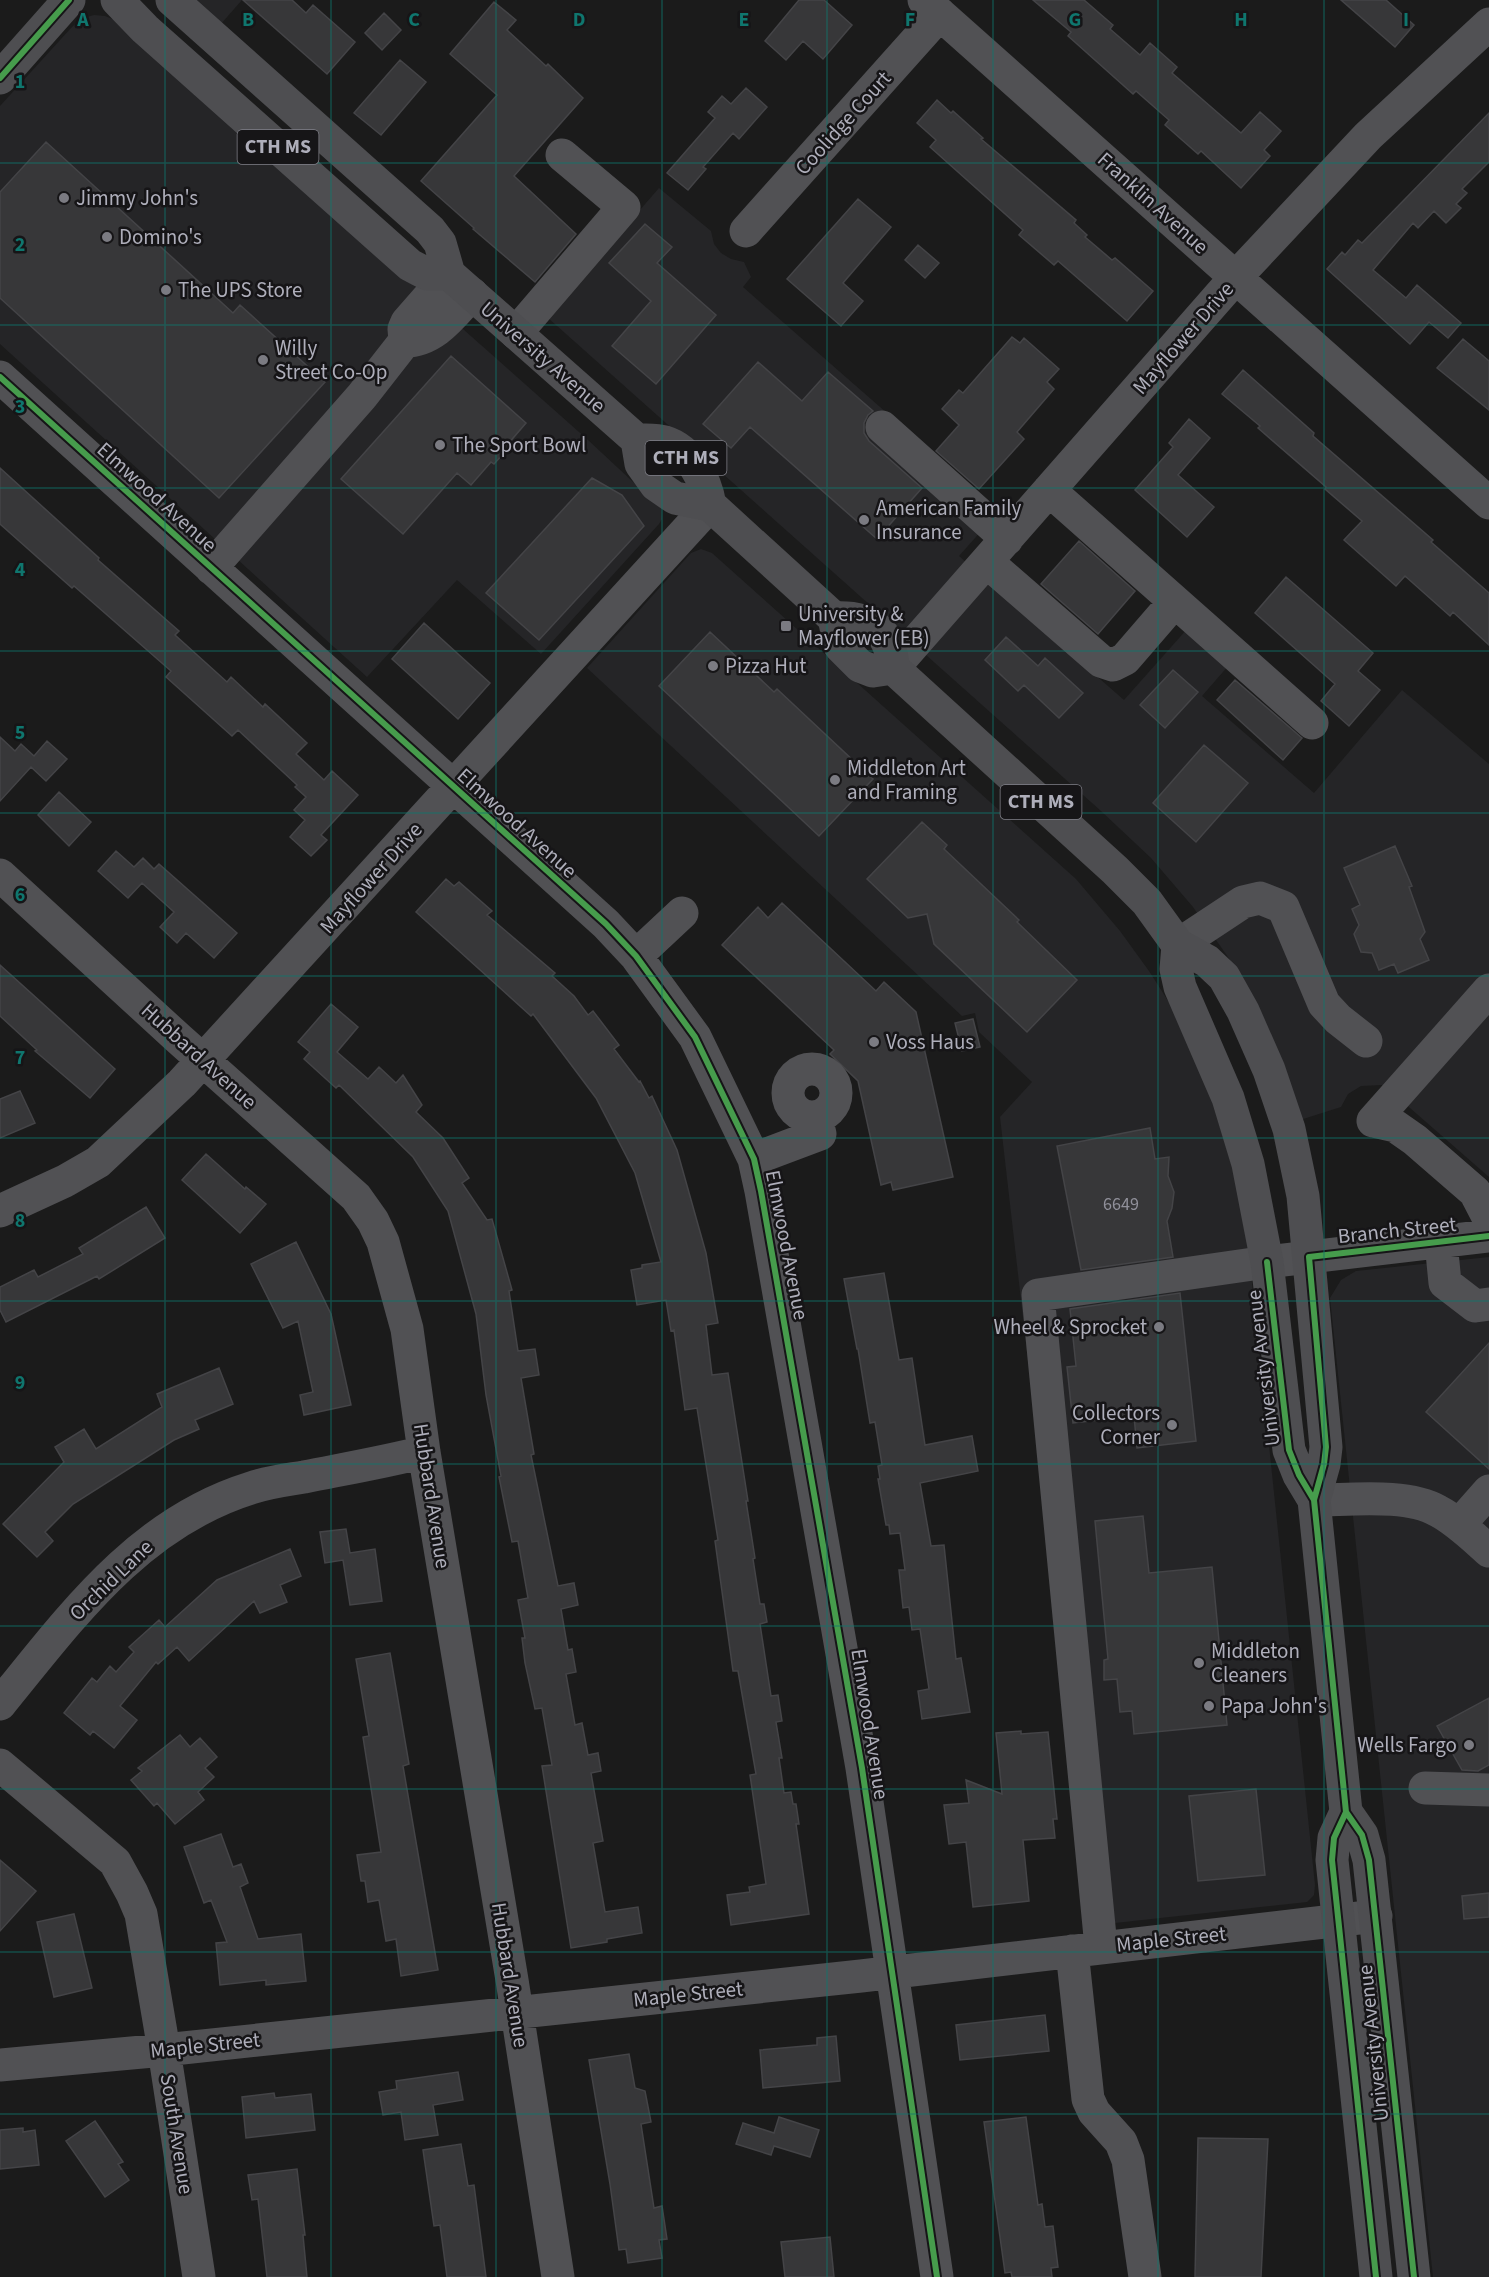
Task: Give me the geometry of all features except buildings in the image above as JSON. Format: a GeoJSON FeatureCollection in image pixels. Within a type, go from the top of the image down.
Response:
{"type":"FeatureCollection","features":[{"type":"Feature","properties":{"kind":"main road"},"geometry":{"type":"LineString","coordinates":[[0,78],[69,0]]}},
{"type":"Feature","properties":{"kind":"main road","name":"CTH MS"},"geometry":{"type":"LineString","coordinates":[[117,0],[145,29],[410,265],[427,274],[460,284]]}},
{"type":"Feature","properties":{"kind":"main road","name":"CTH MS"},"geometry":{"type":"LineString","coordinates":[[172,0],[430,230],[440,243],[460,284]]}},
{"type":"Feature","properties":{"kind":"main road","name":"University Avenue"},"geometry":{"type":"LineString","coordinates":[[460,284],[637,440],[641,464],[656,485],[675,498],[710,505]]}},
{"type":"Feature","properties":{"kind":"main road","name":"CTH MS"},"geometry":{"type":"LineString","coordinates":[[710,505],[834,618],[840,646],[860,666],[873,671],[893,668]]}},
{"type":"Feature","properties":{"kind":"main road","name":"University Avenue"},"geometry":{"type":"LineString","coordinates":[[893,668],[1103,858],[1140,894],[1178,945],[1201,956],[1224,977],[1243,1011],[1276,1090],[1295,1155],[1303,1196],[1326,1447],[1324,1464],[1314,1500],[1346,1812],[1362,1835],[1367,1848],[1414,2277]]}},
{"type":"Feature","properties":{"kind":"main road","name":"University Avenue"},"geometry":{"type":"LineString","coordinates":[[1178,945],[1176,969],[1178,980],[1216,1068],[1248,1164],[1267,1262],[1289,1450],[1299,1475],[1314,1500]]}},
{"type":"Feature","properties":{"kind":"main road","name":"University Avenue"},"geometry":{"type":"LineString","coordinates":[[1346,1812],[1334,1838],[1331,1854],[1376,2277]]}},
{"type":"Feature","properties":{"kind":"street"},"geometry":{"type":"LineString","coordinates":[[1484,0],[1489,5]]}},
{"type":"Feature","properties":{"kind":"street","name":"Coolidge Court"},"geometry":{"type":"LineString","coordinates":[[746,231],[932,7]]}},
{"type":"Feature","properties":{"kind":"street","name":"Franklin Avenue"},"geometry":{"type":"LineString","coordinates":[[932,7],[1489,503]]}},
{"type":"Feature","properties":{"kind":"street","name":"Mayflower Drive"},"geometry":{"type":"LineString","coordinates":[[893,668],[1236,278],[1368,136],[1489,24]]}},
{"type":"Feature","properties":{"kind":"street"},"geometry":{"type":"LineString","coordinates":[[516,333],[624,207],[562,155]]}},
{"type":"Feature","properties":{"kind":"street"},"geometry":{"type":"LineString","coordinates":[[211,568],[362,396],[405,341],[404,329],[407,322],[460,284]]}},
{"type":"Feature","properties":{"kind":"street","name":"Elmwood Avenue"},"geometry":{"type":"LineString","coordinates":[[0,377],[606,924],[636,956],[695,1037],[754,1159],[798,1392],[862,1768],[937,2277]]}},
{"type":"Feature","properties":{"kind":"street"},"geometry":{"type":"LineString","coordinates":[[882,427],[1101,661],[1113,665],[1125,659],[1163,615]]}},
{"type":"Feature","properties":{"kind":"street"},"geometry":{"type":"LineString","coordinates":[[1049,490],[1312,723]]}},
{"type":"Feature","properties":{"kind":"street","name":"Mayflower Drive"},"geometry":{"type":"LineString","coordinates":[[0,1211],[65,1181],[98,1162],[203,1060],[710,505]]}},
{"type":"Feature","properties":{"kind":"street","name":"Hubbard Avenue"},"geometry":{"type":"LineString","coordinates":[[0,875],[356,1197],[373,1221],[383,1242],[407,1329],[424,1452],[517,2012],[558,2277]]}},
{"type":"Feature","properties":{"kind":"street"},"geometry":{"type":"LineString","coordinates":[[1178,945],[1243,902],[1260,898],[1283,907],[1324,1004],[1366,1041]]}},
{"type":"Feature","properties":{"kind":"street"},"geometry":{"type":"LineString","coordinates":[[636,956],[682,913]]}},
{"type":"Feature","properties":{"kind":"street"},"geometry":{"type":"LineString","coordinates":[[1489,990],[1373,1121],[1395,1126],[1415,1140],[1475,1192],[1489,1219]]}},
{"type":"Feature","properties":{"kind":"street"},"geometry":{"type":"LineString","coordinates":[[754,1159],[820,1134],[816,1117]]}},
{"type":"Feature","properties":{"kind":"street","name":"Branch Street"},"geometry":{"type":"LineString","coordinates":[[1086,1949],[1038,1296],[1267,1262],[1489,1236]]}},
{"type":"Feature","properties":{"kind":"street"},"geometry":{"type":"LineString","coordinates":[[1441,1242],[1445,1283],[1474,1306],[1489,1304]]}},
{"type":"Feature","properties":{"kind":"street","name":"Orchid Lane"},"geometry":{"type":"LineString","coordinates":[[0,1704],[83,1602],[124,1560],[183,1519],[210,1504],[253,1487],[424,1452]]}},
{"type":"Feature","properties":{"kind":"street"},"geometry":{"type":"LineString","coordinates":[[1459,1525],[1489,1491]]}},
{"type":"Feature","properties":{"kind":"street"},"geometry":{"type":"LineString","coordinates":[[1314,1500],[1403,1501],[1437,1510],[1459,1525],[1489,1551]]}},
{"type":"Feature","properties":{"kind":"street","name":"South Avenue"},"geometry":{"type":"LineString","coordinates":[[0,1764],[115,1862],[141,1914],[199,2277]]}},
{"type":"Feature","properties":{"kind":"street"},"geometry":{"type":"LineString","coordinates":[[1425,1788],[1489,1790]]}},
{"type":"Feature","properties":{"kind":"street","name":"Maple Street"},"geometry":{"type":"LineString","coordinates":[[0,2066],[517,2012],[1376,1916]]}},
{"type":"Feature","properties":{"kind":"street"},"geometry":{"type":"LineString","coordinates":[[1086,1949],[1088,2099],[1094,2112],[1121,2142],[1128,2160],[1145,2277]]}},
{"type":"Feature","properties":{"kind":"shaded area"},"geometry":{"type":"Polygon","coordinates":[[[192,0],[242,0],[220,25],[192,0]]]}},
{"type":"Feature","properties":{"kind":"shaded area"},"geometry":{"type":"Polygon","coordinates":[[[94,15],[115,20],[588,440],[661,508],[662,519],[659,524],[541,654],[457,580],[367,677],[0,344],[0,106],[80,19],[94,15]]]}},
{"type":"Feature","properties":{"kind":"shaded area"},"geometry":{"type":"Polygon","coordinates":[[[659,188],[711,231],[714,244],[721,253],[731,259],[744,262],[751,277],[743,287],[999,511],[959,556],[1124,700],[1188,628],[1229,665],[1202,696],[1314,793],[1402,690],[1489,764],[1489,1177],[1382,1085],[1361,1086],[1348,1094],[1341,1107],[1300,1120],[1230,960],[1193,907],[1151,858],[547,317],[659,188]]]}},
{"type":"Feature","properties":{"kind":"shaded area"},"geometry":{"type":"Polygon","coordinates":[[[701,549],[712,553],[1076,879],[1120,931],[1149,971],[1170,1004],[1200,1062],[1244,1206],[1315,1885],[1314,1895],[1307,1902],[1115,1923],[1068,1710],[1000,1117],[1032,1082],[979,1032],[975,1013],[962,1016],[587,668],[691,553],[701,549]]]}},
{"type":"Feature","properties":{"kind":"shaded area"},"geometry":{"type":"Polygon","coordinates":[[[1489,1257],[1489,2277],[1433,2277],[1330,1298],[1341,1280],[1356,1271],[1489,1257]]]}},
{"type":"Feature","properties":{"kind":"cycle path"},"geometry":{"type":"LineString","coordinates":[[0,78],[69,0]]}},
{"type":"Feature","properties":{"kind":"cycle path"},"geometry":{"type":"LineString","coordinates":[[0,377],[606,924],[636,956],[695,1037],[754,1159],[761,1191],[862,1768],[937,2277]]}},
{"type":"Feature","properties":{"kind":"cycle path"},"geometry":{"type":"LineString","coordinates":[[1414,2277],[1369,1860],[1362,1835],[1346,1812],[1314,1500],[1324,1464],[1326,1447],[1309,1257],[1489,1236]]}},
{"type":"Feature","properties":{"kind":"cycle path"},"geometry":{"type":"LineString","coordinates":[[1267,1262],[1289,1450],[1299,1475],[1314,1500]]}},
{"type":"Feature","properties":{"kind":"cycle path"},"geometry":{"type":"LineString","coordinates":[[1346,1812],[1334,1838],[1332,1860],[1376,2277]]}},
{"type":"Feature","properties":{"kind":"place","name":"Jimmy John's"},"geometry":{"type":"Point","coordinates":[64,198]}},
{"type":"Feature","properties":{"kind":"place","name":"Domino's"},"geometry":{"type":"Point","coordinates":[107,237]}},
{"type":"Feature","properties":{"kind":"place","name":"The UPS Store"},"geometry":{"type":"Point","coordinates":[166,290]}},
{"type":"Feature","properties":{"kind":"place","name":"Willy Street Co-Op"},"geometry":{"type":"Point","coordinates":[263,360]}},
{"type":"Feature","properties":{"kind":"place","name":"The Sport Bowl"},"geometry":{"type":"Point","coordinates":[440,445]}},
{"type":"Feature","properties":{"kind":"place","name":"American Family Insurance"},"geometry":{"type":"Point","coordinates":[864,520]}},
{"type":"Feature","properties":{"kind":"place","name":"University & Mayflower (EB)"},"geometry":{"type":"Point","coordinates":[786,626]}},
{"type":"Feature","properties":{"kind":"place","name":"Pizza Hut"},"geometry":{"type":"Point","coordinates":[713,666]}},
{"type":"Feature","properties":{"kind":"place","name":"Middleton Art and Framing"},"geometry":{"type":"Point","coordinates":[835,780]}},
{"type":"Feature","properties":{"kind":"place","name":"Voss Haus"},"geometry":{"type":"Point","coordinates":[874,1042]}},
{"type":"Feature","properties":{"kind":"place","name":"Wheel & Sprocket"},"geometry":{"type":"Point","coordinates":[1159,1327]}},
{"type":"Feature","properties":{"kind":"place","name":"Collectors Corner"},"geometry":{"type":"Point","coordinates":[1172,1425]}},
{"type":"Feature","properties":{"kind":"place","name":"Middleton Cleaners"},"geometry":{"type":"Point","coordinates":[1199,1663]}},
{"type":"Feature","properties":{"kind":"place","name":"Papa John's"},"geometry":{"type":"Point","coordinates":[1209,1706]}},
{"type":"Feature","properties":{"kind":"place","name":"Wells Fargo"},"geometry":{"type":"Point","coordinates":[1469,1745]}}]}
